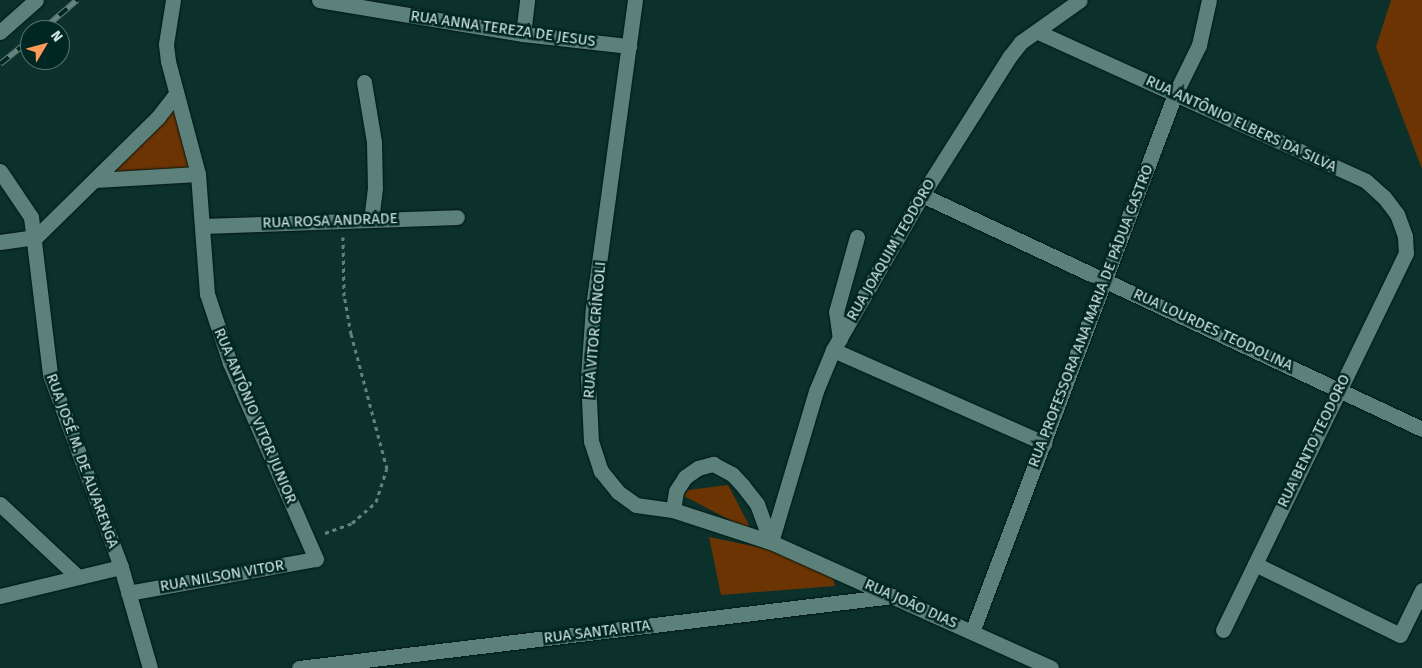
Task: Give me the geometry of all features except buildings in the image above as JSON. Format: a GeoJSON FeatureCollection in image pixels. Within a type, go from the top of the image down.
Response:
{"type":"FeatureCollection","features":[{"type":"Feature","properties":{"kind":"street"},"geometry":{"type":"LineString","coordinates":[[0,32],[36,0]]}},
{"type":"Feature","properties":{"kind":"street","name":"RUA ANTÔNIO VITOR JUNIOR"},"geometry":{"type":"LineString","coordinates":[[174,0],[166,44],[176,94],[198,174],[207,294],[217,328],[316,559]]}},
{"type":"Feature","properties":{"kind":"street","name":"RUA ANNA TEREZA DE JESUS"},"geometry":{"type":"LineString","coordinates":[[319,0],[388,6],[522,34],[629,46]]}},
{"type":"Feature","properties":{"kind":"street"},"geometry":{"type":"LineString","coordinates":[[522,34],[527,0]]}},
{"type":"Feature","properties":{"kind":"street","name":"RUA VITOR CRÍNCOLI"},"geometry":{"type":"LineString","coordinates":[[635,0],[594,306],[588,378],[589,426],[601,471],[618,492],[636,505],[673,510],[771,542]]}},
{"type":"Feature","properties":{"kind":"street","name":"RUA JOAQUIM TEODORO"},"geometry":{"type":"LineString","coordinates":[[771,542],[816,391],[836,344],[922,195],[1010,56],[1022,42],[1080,0]]}},
{"type":"Feature","properties":{"kind":"street","name":"RUA PROFESSORA ANA MARIA DE PÁDUA CASTRO"},"geometry":{"type":"LineString","coordinates":[[972,632],[1175,94],[1199,45],[1209,0]]}},
{"type":"Feature","properties":{"kind":"street","name":"RUA ANTÔNIO ELBERS DA SILVA"},"geometry":{"type":"LineString","coordinates":[[1038,32],[1366,181],[1384,197],[1397,214],[1405,236],[1406,253]]}},
{"type":"Feature","properties":{"kind":"street"},"geometry":{"type":"LineString","coordinates":[[364,82],[374,142],[375,188],[371,219]]}},
{"type":"Feature","properties":{"kind":"street"},"geometry":{"type":"LineString","coordinates":[[0,242],[36,237],[158,116],[176,94]]}},
{"type":"Feature","properties":{"kind":"street","name":"RUA JOSÉ M. DE ALVARENGA"},"geometry":{"type":"LineString","coordinates":[[0,171],[31,217],[36,237],[50,375],[121,567],[150,668]]}},
{"type":"Feature","properties":{"kind":"street"},"geometry":{"type":"LineString","coordinates":[[95,180],[198,174]]}},
{"type":"Feature","properties":{"kind":"street","name":"RUA LOURDES TEODOLINA"},"geometry":{"type":"LineString","coordinates":[[922,195],[1104,278],[1422,429]]}},
{"type":"Feature","properties":{"kind":"street","name":"RUA ROSA ANDRADE"},"geometry":{"type":"LineString","coordinates":[[203,226],[457,217]]}},
{"type":"Feature","properties":{"kind":"street"},"geometry":{"type":"LineString","coordinates":[[857,237],[838,302],[836,344],[1044,443]]}},
{"type":"Feature","properties":{"kind":"street","name":"RUA BENTO TEODORO"},"geometry":{"type":"LineString","coordinates":[[1223,630],[1406,253]]}},
{"type":"Feature","properties":{"kind":"street"},"geometry":{"type":"LineString","coordinates":[[673,510],[676,491],[685,477],[698,468],[713,464],[732,474],[744,486],[757,504],[771,542]]}},
{"type":"Feature","properties":{"kind":"street"},"geometry":{"type":"LineString","coordinates":[[0,504],[77,576]]}},
{"type":"Feature","properties":{"kind":"street","name":"RUA JOÃO DIAS"},"geometry":{"type":"LineString","coordinates":[[771,542],[1051,668]]}},
{"type":"Feature","properties":{"kind":"street","name":"RUA NILSON VITOR"},"geometry":{"type":"LineString","coordinates":[[128,592],[316,559]]}},
{"type":"Feature","properties":{"kind":"street"},"geometry":{"type":"LineString","coordinates":[[1255,564],[1400,635],[1422,590]]}},
{"type":"Feature","properties":{"kind":"street"},"geometry":{"type":"LineString","coordinates":[[0,596],[77,576],[121,567]]}},
{"type":"Feature","properties":{"kind":"street","name":"RUA SANTA RITA"},"geometry":{"type":"LineString","coordinates":[[299,668],[357,664],[894,596]]}},
{"type":"Feature","properties":{"kind":"path"},"geometry":{"type":"LineString","coordinates":[[307,539],[340,529],[364,514],[376,502],[387,469],[360,376],[347,315],[342,220]]}},
{"type":"Feature","properties":{"kind":"shaded area"},"geometry":{"type":"Polygon","coordinates":[[[1391,0],[1422,0],[1422,169],[1376,47],[1391,0]]]}},
{"type":"Feature","properties":{"kind":"shaded area"},"geometry":{"type":"Polygon","coordinates":[[[175,104],[194,168],[109,174],[175,104]]]}},
{"type":"Feature","properties":{"kind":"shaded area"},"geometry":{"type":"Polygon","coordinates":[[[728,485],[749,525],[747,529],[684,496],[688,490],[728,485]]]}},
{"type":"Feature","properties":{"kind":"shaded area"},"geometry":{"type":"Polygon","coordinates":[[[709,537],[772,550],[832,574],[835,586],[721,595],[709,537]]]}},
{"type":"Feature","properties":{"kind":"railway"},"geometry":{"type":"LineString","coordinates":[[54,20],[77,0]]}},
{"type":"Feature","properties":{"kind":"railway"},"geometry":{"type":"LineString","coordinates":[[0,64],[20,48]]}}]}
